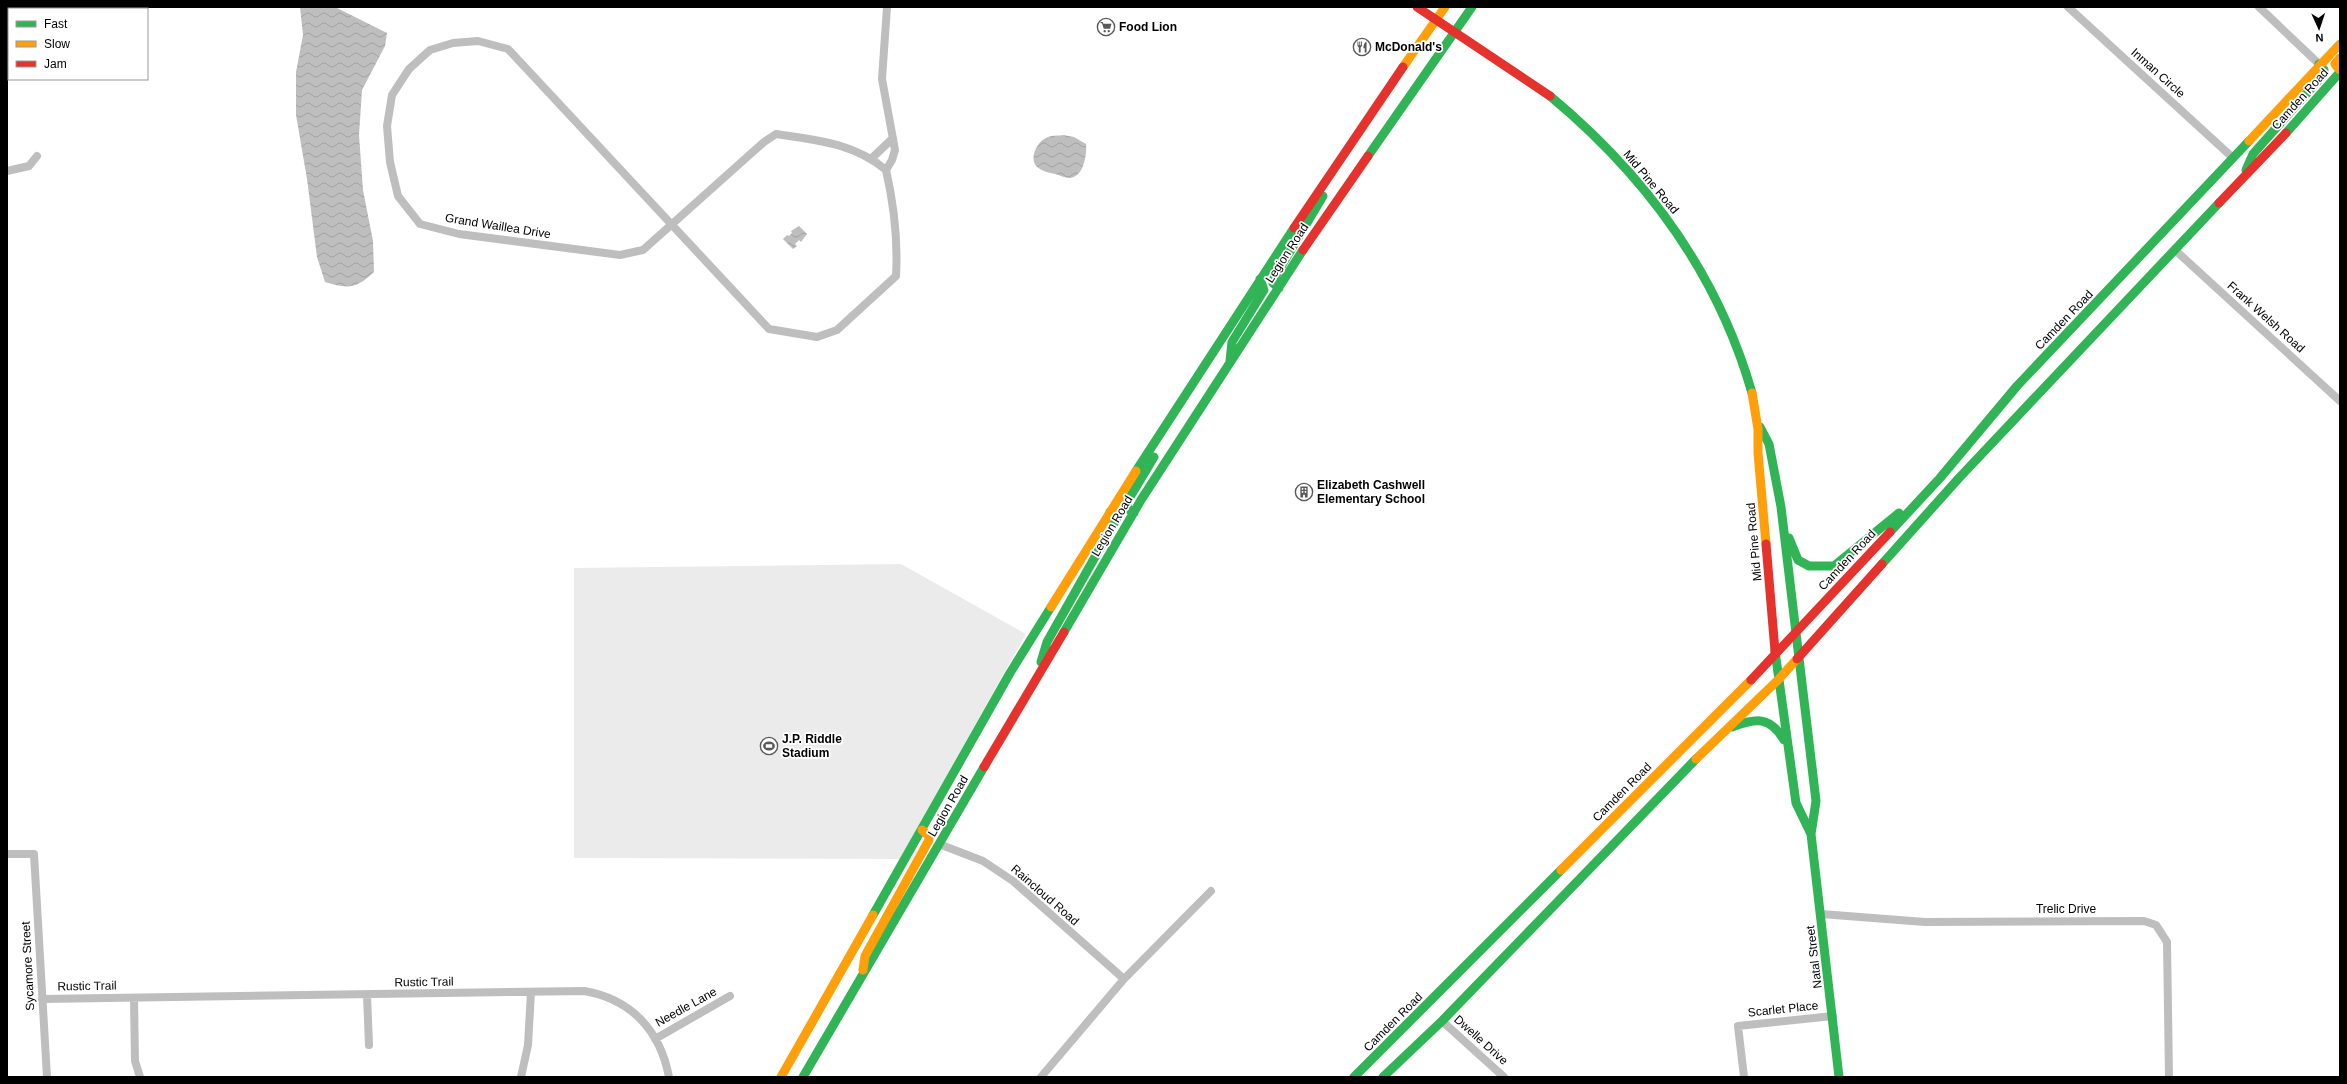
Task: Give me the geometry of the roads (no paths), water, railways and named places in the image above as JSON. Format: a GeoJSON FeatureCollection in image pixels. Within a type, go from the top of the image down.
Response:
{"type":"FeatureCollection","features":[{"type":"Feature","properties":{"kind":"main road","name":"Mid Pine Road"},"geometry":{"type":"LineString","coordinates":[[1417,7],[1454,33],[1524,77],[1562,106],[1604,145],[1656,205],[1696,262],[1728,323],[1750,383],[1760,428],[1769,444],[1781,507],[1795,634]]}},
{"type":"Feature","properties":{"kind":"main road","name":"Legion Road"},"geometry":{"type":"LineString","coordinates":[[781,1077],[1010,673],[1110,512],[1260,279],[1335,167],[1446,7]]}},
{"type":"Feature","properties":{"kind":"main road","name":"Legion Road"},"geometry":{"type":"LineString","coordinates":[[803,1077],[1134,513],[1323,220],[1472,7]]}},
{"type":"Feature","properties":{"kind":"main road","name":"Camden Road"},"geometry":{"type":"LineString","coordinates":[[1354,1077],[1776,655],[1940,478],[2017,386],[2172,225],[2232,157],[2319,64],[2340,44]]}},
{"type":"Feature","properties":{"kind":"main road"},"geometry":{"type":"LineString","coordinates":[[2340,58],[2335,64],[2340,71]]}},
{"type":"Feature","properties":{"kind":"main road"},"geometry":{"type":"LineString","coordinates":[[2242,179],[2253,154],[2323,75],[2324,70],[2319,64]]}},
{"type":"Feature","properties":{"kind":"main road","name":"Camden Road"},"geometry":{"type":"LineString","coordinates":[[1382,1077],[1442,1021],[1727,729],[1798,659],[1959,478],[2242,179],[2340,71]]}},
{"type":"Feature","properties":{"kind":"main road"},"geometry":{"type":"LineString","coordinates":[[1279,288],[1273,280],[1320,203],[1335,167]]}},
{"type":"Feature","properties":{"kind":"main road"},"geometry":{"type":"LineString","coordinates":[[1230,364],[1232,342],[1264,290],[1260,279]]}},
{"type":"Feature","properties":{"kind":"main road"},"geometry":{"type":"LineString","coordinates":[[1134,513],[1127,508],[1127,502],[1192,397],[1198,374]]}},
{"type":"Feature","properties":{"kind":"main road","name":"Mid Pine Road"},"geometry":{"type":"LineString","coordinates":[[1760,428],[1758,453],[1776,655]]}},
{"type":"Feature","properties":{"kind":"main road"},"geometry":{"type":"LineString","coordinates":[[1781,507],[1792,550],[1798,560],[1809,566],[1834,566],[1852,553],[1940,478]]}},
{"type":"Feature","properties":{"kind":"main road"},"geometry":{"type":"LineString","coordinates":[[1037,678],[1047,642],[1117,518],[1116,515],[1110,512]]}},
{"type":"Feature","properties":{"kind":"main road","name":"Natal Street"},"geometry":{"type":"LineString","coordinates":[[1795,634],[1816,801],[1811,834],[1839,1077]]}},
{"type":"Feature","properties":{"kind":"main road","name":"Natal Street"},"geometry":{"type":"LineString","coordinates":[[1776,655],[1778,680],[1796,803],[1811,834]]}},
{"type":"Feature","properties":{"kind":"main road"},"geometry":{"type":"LineString","coordinates":[[1727,729],[1756,719],[1770,723],[1780,730],[1788,747]]}},
{"type":"Feature","properties":{"kind":"main road"},"geometry":{"type":"LineString","coordinates":[[863,975],[862,965],[865,956],[929,840],[929,836],[922,830]]}},
{"type":"Feature","properties":{"kind":"main road"},"geometry":{"type":"LineString","coordinates":[[789,1077],[800,1055],[802,1040]]}},
{"type":"Feature","properties":{"kind":"street"},"geometry":{"type":"LineString","coordinates":[[887,7],[882,79],[893,138],[895,150],[892,160],[886,170],[872,158],[893,138]]}},
{"type":"Feature","properties":{"kind":"street","name":"Inman Circle"},"geometry":{"type":"LineString","coordinates":[[2068,7],[2232,157]]}},
{"type":"Feature","properties":{"kind":"street"},"geometry":{"type":"LineString","coordinates":[[2259,7],[2319,64]]}},
{"type":"Feature","properties":{"kind":"street","name":"Grand Waillea Drive"},"geometry":{"type":"LineString","coordinates":[[872,158],[837,144],[776,134],[764,142],[672,224],[643,250],[620,255],[459,234],[420,224],[398,196],[390,162],[387,126],[392,95],[409,69],[430,50],[453,43],[478,41],[508,50],[672,224],[770,329],[817,337],[837,330],[896,276],[898,252],[891,192],[886,170]]}},
{"type":"Feature","properties":{"kind":"street"},"geometry":{"type":"LineString","coordinates":[[882,147],[892,160]]}},
{"type":"Feature","properties":{"kind":"street"},"geometry":{"type":"LineString","coordinates":[[7,171],[29,166],[37,156]]}},
{"type":"Feature","properties":{"kind":"street","name":"Frank Welsh Road"},"geometry":{"type":"LineString","coordinates":[[2175,250],[2340,401]]}},
{"type":"Feature","properties":{"kind":"street","name":"Raincloud Road"},"geometry":{"type":"LineString","coordinates":[[939,844],[983,861],[1013,881],[1124,979]]}},
{"type":"Feature","properties":{"kind":"street","name":"Sycamore Street"},"geometry":{"type":"LineString","coordinates":[[7,854],[34,854],[47,1077]]}},
{"type":"Feature","properties":{"kind":"street"},"geometry":{"type":"LineString","coordinates":[[1041,1077],[1124,979],[1211,891]]}},
{"type":"Feature","properties":{"kind":"street","name":"Trelic Drive"},"geometry":{"type":"LineString","coordinates":[[1821,914],[1925,922],[2144,921],[2156,925],[2167,942],[2169,1077]]}},
{"type":"Feature","properties":{"kind":"street","name":"Rustic Trail"},"geometry":{"type":"LineString","coordinates":[[42,999],[584,991],[601,994],[627,1006],[638,1015],[654,1038],[665,1060],[669,1077]]}},
{"type":"Feature","properties":{"kind":"street"},"geometry":{"type":"LineString","coordinates":[[521,1077],[528,1045],[531,992]]}},
{"type":"Feature","properties":{"kind":"street"},"geometry":{"type":"LineString","coordinates":[[367,994],[369,1045]]}},
{"type":"Feature","properties":{"kind":"street","name":"Needle Lane"},"geometry":{"type":"LineString","coordinates":[[654,1038],[730,996]]}},
{"type":"Feature","properties":{"kind":"street","name":"Rustic Trail"},"geometry":{"type":"LineString","coordinates":[[134,998],[135,1060],[140,1077]]}},
{"type":"Feature","properties":{"kind":"street","name":"Scarlet Place"},"geometry":{"type":"LineString","coordinates":[[1744,1077],[1738,1026],[1833,1016]]}},
{"type":"Feature","properties":{"kind":"street","name":"Dwelle Drive"},"geometry":{"type":"LineString","coordinates":[[1442,1021],[1504,1077]]}},
{"type":"Feature","properties":{"kind":"water"},"geometry":{"type":"Polygon","coordinates":[[[300,7],[335,7],[387,33],[385,46],[362,90],[359,135],[363,190],[373,241],[374,272],[362,282],[351,286],[340,286],[325,282],[317,257],[307,179],[296,115],[296,72],[303,35],[300,7]]]}},
{"type":"Feature","properties":{"kind":"water"},"geometry":{"type":"Polygon","coordinates":[[[1063,135],[1074,137],[1086,144],[1084,164],[1079,174],[1075,177],[1066,178],[1041,170],[1034,163],[1035,150],[1044,139],[1051,136],[1063,135]]]}},
{"type":"Feature","properties":{"kind":"water"},"geometry":{"type":"Polygon","coordinates":[[[799,226],[807,234],[801,242],[799,240],[795,244],[797,246],[793,249],[783,239],[787,235],[789,236],[792,233],[791,231],[799,226]]]}},
{"type":"Feature","properties":{"kind":"place","name":"Food Lion"},"geometry":{"type":"Point","coordinates":[1106,27]}},
{"type":"Feature","properties":{"kind":"place","name":"McDonald's"},"geometry":{"type":"Point","coordinates":[1362,47]}},
{"type":"Feature","properties":{"kind":"place","name":"Elizabeth Cashwell Elementary School"},"geometry":{"type":"Point","coordinates":[1304,492]}},
{"type":"Feature","properties":{"kind":"place","name":"J.P. Riddle Stadium"},"geometry":{"type":"Point","coordinates":[769,746]}}]}
